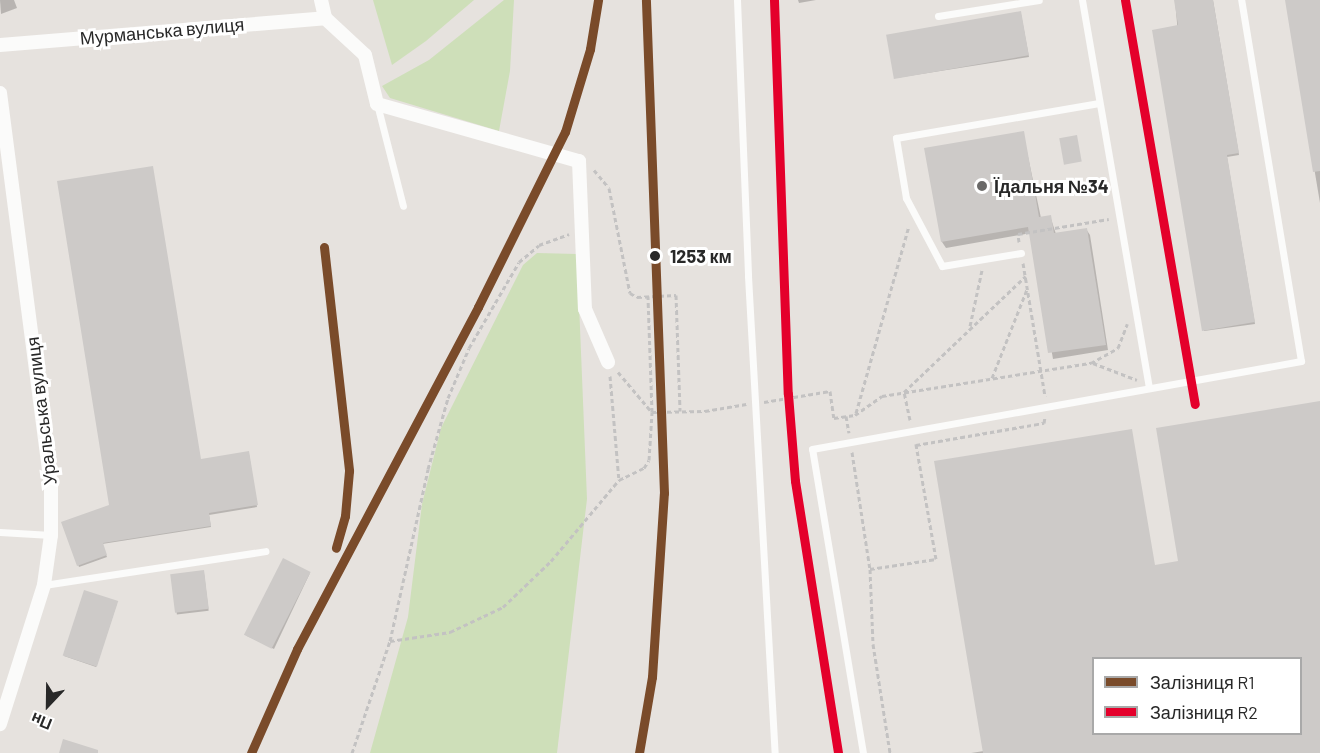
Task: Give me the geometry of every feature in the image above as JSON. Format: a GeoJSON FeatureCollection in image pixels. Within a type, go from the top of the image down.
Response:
{"type":"FeatureCollection","features":[{"type":"Feature","properties":{"kind":"street"},"geometry":{"type":"LineString","coordinates":[[321,0],[325,18],[365,56],[377,104],[579,161],[585,309],[608,362]]}},
{"type":"Feature","properties":{"kind":"street","name":"Мурманська вулиця"},"geometry":{"type":"LineString","coordinates":[[0,45],[325,18]]}},
{"type":"Feature","properties":{"kind":"street","name":"Уральська вулиця"},"geometry":{"type":"LineString","coordinates":[[0,93],[51,485],[51,536],[44,585],[0,724]]}},
{"type":"Feature","properties":{"kind":"lane"},"geometry":{"type":"LineString","coordinates":[[737,0],[748,276],[775,753]]}},
{"type":"Feature","properties":{"kind":"lane"},"geometry":{"type":"LineString","coordinates":[[938,16],[989,4],[1038,0]]}},
{"type":"Feature","properties":{"kind":"lane"},"geometry":{"type":"LineString","coordinates":[[1082,0],[1149,387]]}},
{"type":"Feature","properties":{"kind":"lane"},"geometry":{"type":"LineString","coordinates":[[863,753],[812,449],[1300,361],[1240,0]]}},
{"type":"Feature","properties":{"kind":"lane"},"geometry":{"type":"LineString","coordinates":[[1021,253],[942,266],[912,214],[896,138],[1099,103]]}},
{"type":"Feature","properties":{"kind":"lane"},"geometry":{"type":"LineString","coordinates":[[377,104],[403,206]]}},
{"type":"Feature","properties":{"kind":"lane"},"geometry":{"type":"LineString","coordinates":[[0,532],[51,536]]}},
{"type":"Feature","properties":{"kind":"lane"},"geometry":{"type":"LineString","coordinates":[[44,585],[265,550]]}},
{"type":"Feature","properties":{"kind":"path"},"geometry":{"type":"LineString","coordinates":[[579,161],[597,172],[609,188],[630,293],[648,296],[676,295],[680,411]]}},
{"type":"Feature","properties":{"kind":"path"},"geometry":{"type":"LineString","coordinates":[[855,414],[912,214]]}},
{"type":"Feature","properties":{"kind":"path"},"geometry":{"type":"LineString","coordinates":[[1047,406],[1018,234],[1109,219]]}},
{"type":"Feature","properties":{"kind":"path"},"geometry":{"type":"LineString","coordinates":[[352,753],[390,641],[428,470],[448,398],[469,348],[528,253],[582,229]]}},
{"type":"Feature","properties":{"kind":"path"},"geometry":{"type":"LineString","coordinates":[[970,327],[985,258]]}},
{"type":"Feature","properties":{"kind":"path"},"geometry":{"type":"LineString","coordinates":[[904,392],[1026,276]]}},
{"type":"Feature","properties":{"kind":"path"},"geometry":{"type":"LineString","coordinates":[[991,378],[1027,288]]}},
{"type":"Feature","properties":{"kind":"path"},"geometry":{"type":"LineString","coordinates":[[390,641],[450,632],[503,608],[551,561],[619,480],[644,468],[649,460],[652,412],[648,296]]}},
{"type":"Feature","properties":{"kind":"path"},"geometry":{"type":"LineString","coordinates":[[810,394],[830,391],[834,418],[855,414],[882,396],[1091,363],[1118,348],[1127,324]]}},
{"type":"Feature","properties":{"kind":"path"},"geometry":{"type":"LineString","coordinates":[[608,362],[652,412]]}},
{"type":"Feature","properties":{"kind":"path"},"geometry":{"type":"LineString","coordinates":[[608,362],[619,480]]}},
{"type":"Feature","properties":{"kind":"path"},"geometry":{"type":"LineString","coordinates":[[1091,363],[1120,370],[1149,387]]}},
{"type":"Feature","properties":{"kind":"path"},"geometry":{"type":"LineString","coordinates":[[870,569],[936,559],[916,445],[904,392]]}},
{"type":"Feature","properties":{"kind":"path"},"geometry":{"type":"LineString","coordinates":[[652,412],[705,411]]}},
{"type":"Feature","properties":{"kind":"path"},"geometry":{"type":"LineString","coordinates":[[846,416],[870,569],[873,644],[890,753]]}},
{"type":"Feature","properties":{"kind":"path"},"geometry":{"type":"LineString","coordinates":[[916,445],[1044,423]]}},
{"type":"Feature","properties":{"kind":"green space"},"geometry":{"type":"Polygon","coordinates":[[[373,0],[474,0],[426,41],[392,65],[373,0]]]}},
{"type":"Feature","properties":{"kind":"green space"},"geometry":{"type":"Polygon","coordinates":[[[504,0],[514,0],[510,71],[499,131],[390,98],[382,86],[429,60],[504,0]]]}},
{"type":"Feature","properties":{"kind":"green space"},"geometry":{"type":"Polygon","coordinates":[[[537,253],[577,254],[587,499],[557,753],[370,753],[408,617],[422,504],[441,428],[523,265],[537,253]]]}},
{"type":"Feature","properties":{"kind":"building"},"geometry":{"type":"Polygon","coordinates":[[[1174,0],[1213,0],[1239,153],[1227,155],[1255,322],[1202,331],[1152,30],[1178,25],[1174,0]]]}},
{"type":"Feature","properties":{"kind":"building"},"geometry":{"type":"Polygon","coordinates":[[[1285,0],[1320,0],[1320,171],[1313,172],[1285,0]]]}},
{"type":"Feature","properties":{"kind":"building"},"geometry":{"type":"Polygon","coordinates":[[[1021,11],[1029,55],[894,79],[886,35],[1021,11]]]}},
{"type":"Feature","properties":{"kind":"building"},"geometry":{"type":"Polygon","coordinates":[[[1024,131],[1039,217],[1051,215],[1054,233],[1087,228],[1106,345],[1048,353],[1028,227],[941,242],[924,148],[1024,131]]]}},
{"type":"Feature","properties":{"kind":"building"},"geometry":{"type":"Polygon","coordinates":[[[1077,135],[1082,162],[1064,165],[1059,138],[1077,135]]]}},
{"type":"Feature","properties":{"kind":"building"},"geometry":{"type":"Polygon","coordinates":[[[153,166],[201,459],[249,451],[258,505],[209,513],[211,526],[103,543],[107,555],[77,566],[61,522],[109,505],[57,181],[153,166]]]}},
{"type":"Feature","properties":{"kind":"building"},"geometry":{"type":"Polygon","coordinates":[[[1320,401],[1320,753],[983,753],[934,461],[1132,429],[1155,565],[1178,561],[1156,428],[1320,401]]]}},
{"type":"Feature","properties":{"kind":"building"},"geometry":{"type":"Polygon","coordinates":[[[283,558],[311,572],[272,649],[244,635],[283,558]]]}},
{"type":"Feature","properties":{"kind":"building"},"geometry":{"type":"Polygon","coordinates":[[[204,570],[209,609],[175,613],[170,574],[204,570]]]}},
{"type":"Feature","properties":{"kind":"building"},"geometry":{"type":"Polygon","coordinates":[[[84,590],[118,601],[97,667],[63,656],[84,590]]]}},
{"type":"Feature","properties":{"kind":"building"},"geometry":{"type":"Polygon","coordinates":[[[63,739],[98,750],[98,753],[59,753],[63,739]]]}},
{"type":"Feature","properties":{"kind":"rail line","name":"R1"},"geometry":{"type":"LineString","coordinates":[[251,753],[297,649],[478,307],[565,132],[590,49],[598,0]]}},
{"type":"Feature","properties":{"kind":"rail line","name":"R1"},"geometry":{"type":"LineString","coordinates":[[639,753],[652,677],[664,493],[646,0]]}},
{"type":"Feature","properties":{"kind":"rail line","name":"R2"},"geometry":{"type":"LineString","coordinates":[[774,0],[788,394],[795,481],[838,753]]}},
{"type":"Feature","properties":{"kind":"rail line","name":"R2"},"geometry":{"type":"LineString","coordinates":[[1125,0],[1195,404]]}},
{"type":"Feature","properties":{"kind":"rail line","name":"R1"},"geometry":{"type":"LineString","coordinates":[[324,247],[349,471],[345,516],[336,548]]}},
{"type":"Feature","properties":{"kind":"place","name":"Їдальня №34"},"geometry":{"type":"Point","coordinates":[982,186]}},
{"type":"Feature","properties":{"kind":"place","name":"1253 км"},"geometry":{"type":"Point","coordinates":[655,256]}}]}
